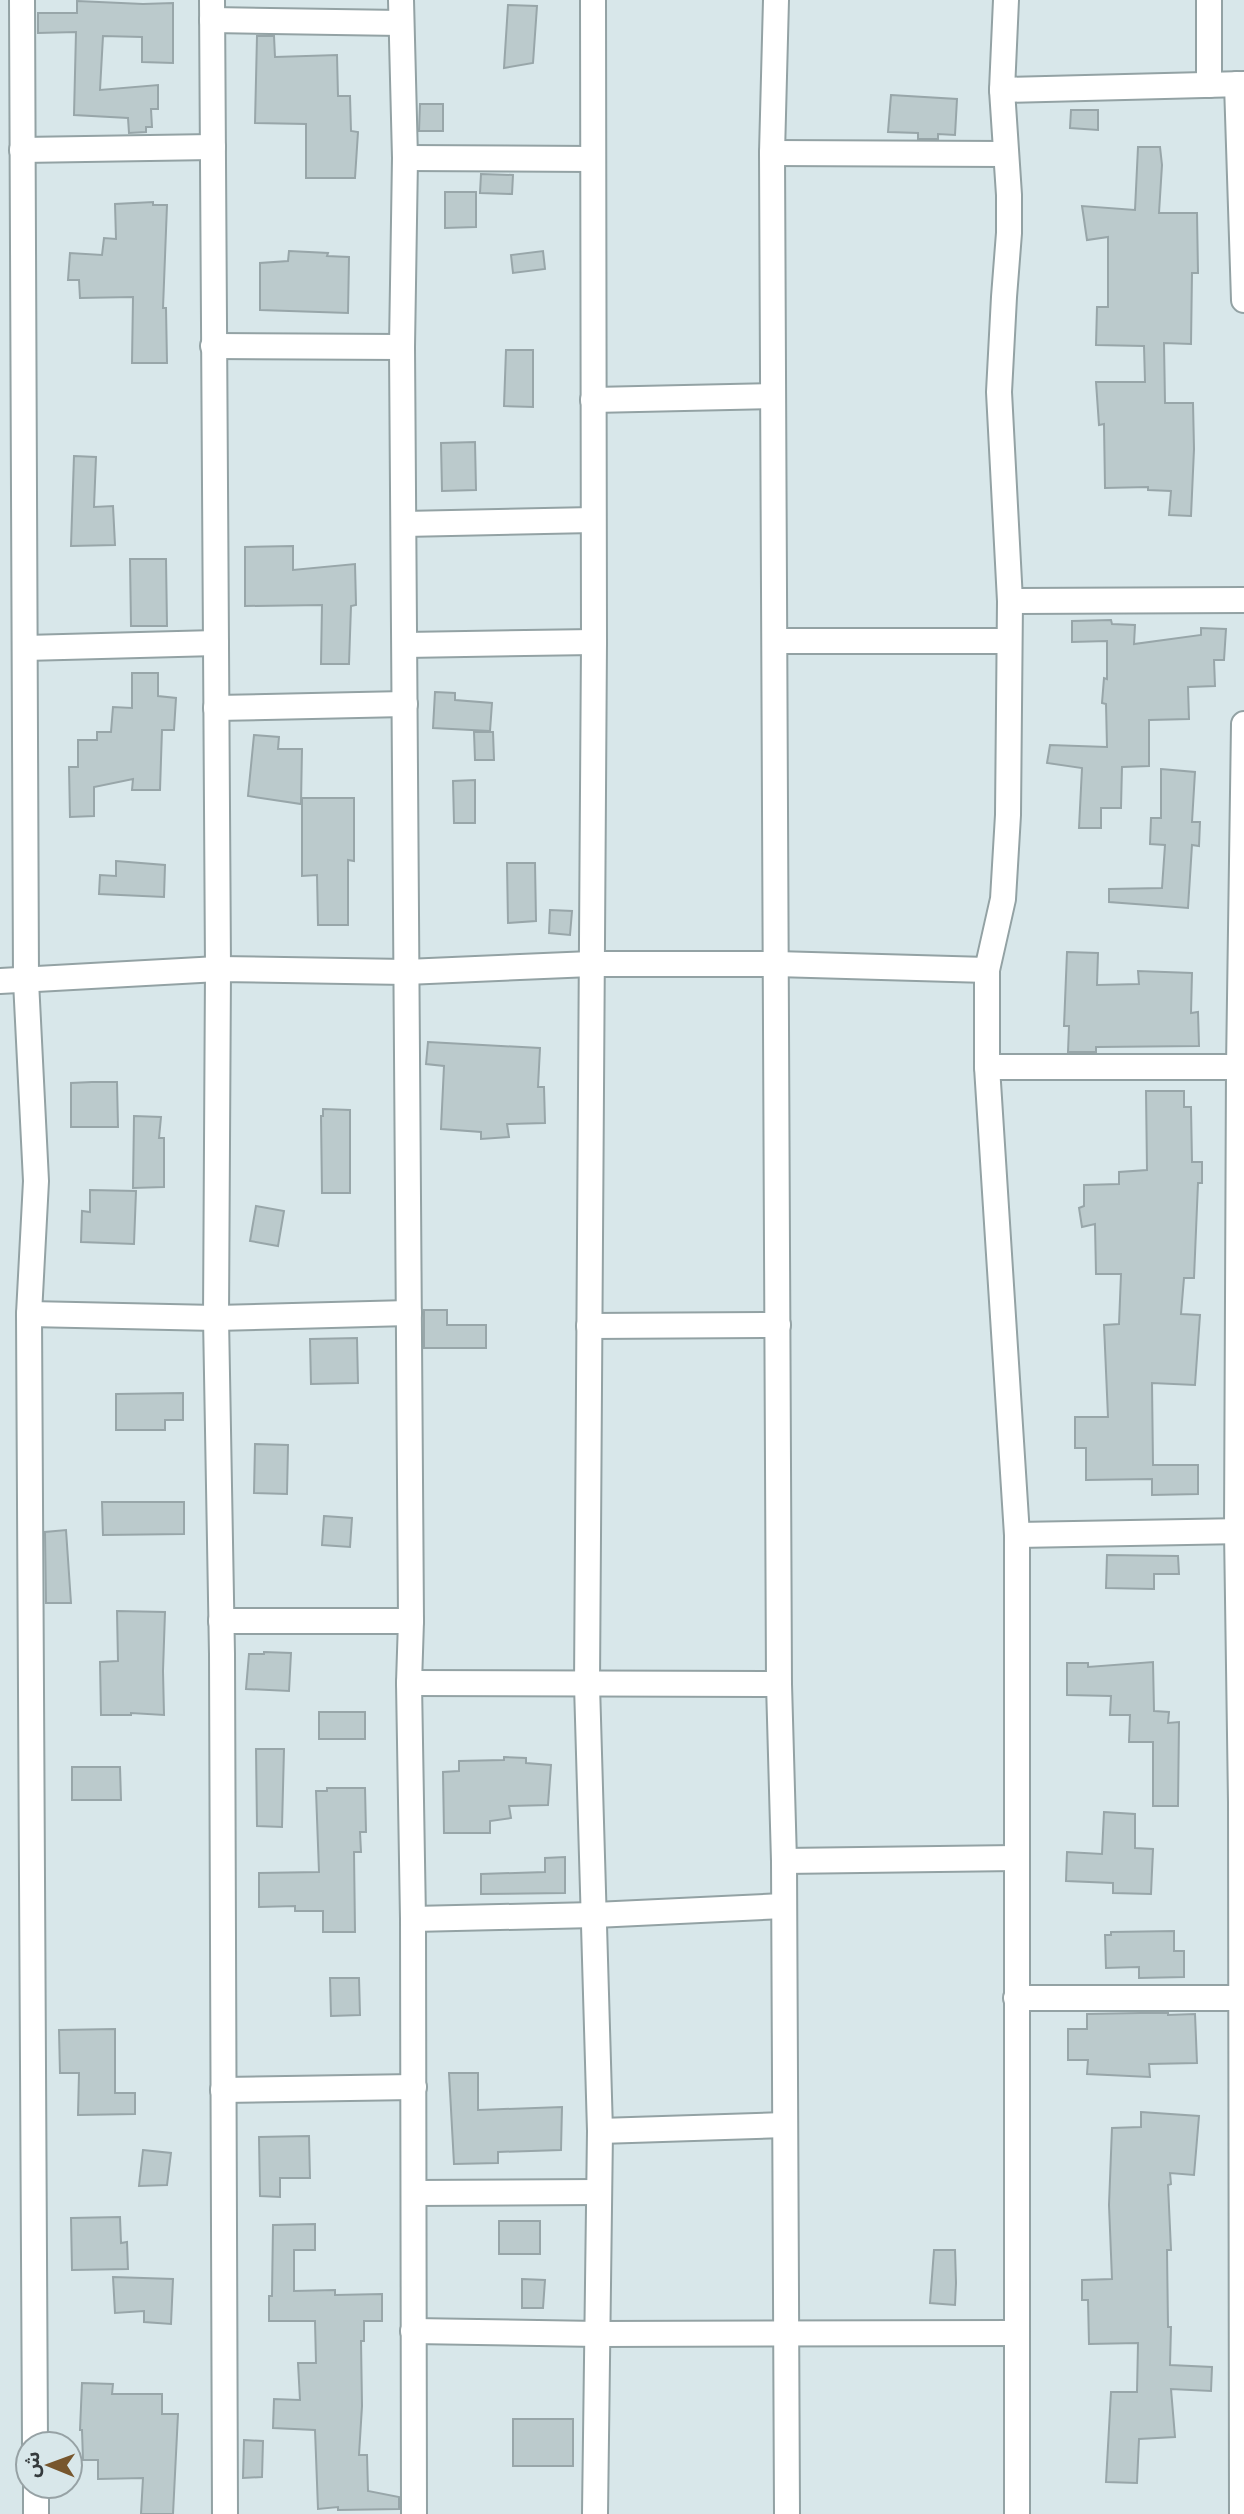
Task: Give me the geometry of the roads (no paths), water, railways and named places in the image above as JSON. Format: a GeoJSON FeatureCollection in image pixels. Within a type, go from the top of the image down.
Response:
{"type":"FeatureCollection","features":[{"type":"Feature","properties":{"kind":"street"},"geometry":{"type":"LineString","coordinates":[[22,0],[22,150],[12,395],[25,648],[26,981],[36,1181],[29,1314],[35,2430]]}},
{"type":"Feature","properties":{"kind":"street"},"geometry":{"type":"LineString","coordinates":[[593,0],[594,642],[587,1685],[600,2131],[595,2514]]}},
{"type":"Feature","properties":{"kind":"street"},"geometry":{"type":"LineString","coordinates":[[776,0],[772,153],[779,1684],[784,1861],[787,2514]]}},
{"type":"Feature","properties":{"kind":"street"},"geometry":{"type":"LineString","coordinates":[[1006,0],[1002,90],[1009,233],[999,392],[1010,601],[1008,815],[1004,885],[987,970],[987,1067],[1017,1535],[1017,2514]]}},
{"type":"Feature","properties":{"kind":"street"},"geometry":{"type":"LineString","coordinates":[[1209,0],[1209,85]]}},
{"type":"Feature","properties":{"kind":"street"},"geometry":{"type":"LineString","coordinates":[[225,2514],[221,1621],[216,1318],[218,969],[212,10],[401,12],[405,158],[402,347],[411,1621],[409,1683],[414,2087],[414,2514]]}},
{"type":"Feature","properties":{"kind":"street"},"geometry":{"type":"LineString","coordinates":[[1002,90],[1241,84],[1244,300]]}},
{"type":"Feature","properties":{"kind":"street"},"geometry":{"type":"LineString","coordinates":[[22,150],[213,147]]}},
{"type":"Feature","properties":{"kind":"street"},"geometry":{"type":"LineString","coordinates":[[772,153],[1005,154]]}},
{"type":"Feature","properties":{"kind":"street"},"geometry":{"type":"LineString","coordinates":[[405,158],[593,159]]}},
{"type":"Feature","properties":{"kind":"street"},"geometry":{"type":"LineString","coordinates":[[213,346],[402,347]]}},
{"type":"Feature","properties":{"kind":"street"},"geometry":{"type":"LineString","coordinates":[[593,400],[774,396]]}},
{"type":"Feature","properties":{"kind":"street"},"geometry":{"type":"LineString","coordinates":[[404,524],[593,520]]}},
{"type":"Feature","properties":{"kind":"street"},"geometry":{"type":"LineString","coordinates":[[1010,601],[1244,600]]}},
{"type":"Feature","properties":{"kind":"street"},"geometry":{"type":"LineString","coordinates":[[775,640],[1008,641]]}},
{"type":"Feature","properties":{"kind":"street"},"geometry":{"type":"LineString","coordinates":[[405,645],[594,642]]}},
{"type":"Feature","properties":{"kind":"street"},"geometry":{"type":"LineString","coordinates":[[25,648],[216,643]]}},
{"type":"Feature","properties":{"kind":"street"},"geometry":{"type":"LineString","coordinates":[[216,708],[405,704]]}},
{"type":"Feature","properties":{"kind":"street"},"geometry":{"type":"LineString","coordinates":[[1241,2514],[1244,724]]}},
{"type":"Feature","properties":{"kind":"street"},"geometry":{"type":"LineString","coordinates":[[0,981],[218,969],[406,972],[591,964],[776,964],[987,970]]}},
{"type":"Feature","properties":{"kind":"street"},"geometry":{"type":"LineString","coordinates":[[987,1067],[1242,1067]]}},
{"type":"Feature","properties":{"kind":"street"},"geometry":{"type":"LineString","coordinates":[[29,1314],[216,1318],[409,1313]]}},
{"type":"Feature","properties":{"kind":"street"},"geometry":{"type":"LineString","coordinates":[[589,1326],[778,1325]]}},
{"type":"Feature","properties":{"kind":"street"},"geometry":{"type":"LineString","coordinates":[[1017,1535],[1241,1531]]}},
{"type":"Feature","properties":{"kind":"street"},"geometry":{"type":"LineString","coordinates":[[221,1621],[411,1621]]}},
{"type":"Feature","properties":{"kind":"street"},"geometry":{"type":"LineString","coordinates":[[409,1683],[779,1684]]}},
{"type":"Feature","properties":{"kind":"street"},"geometry":{"type":"LineString","coordinates":[[784,1861],[1016,1858]]}},
{"type":"Feature","properties":{"kind":"street"},"geometry":{"type":"LineString","coordinates":[[413,1919],[595,1915],[783,1906]]}},
{"type":"Feature","properties":{"kind":"street"},"geometry":{"type":"LineString","coordinates":[[1016,1998],[1243,1998]]}},
{"type":"Feature","properties":{"kind":"street"},"geometry":{"type":"LineString","coordinates":[[223,2090],[414,2087]]}},
{"type":"Feature","properties":{"kind":"street"},"geometry":{"type":"LineString","coordinates":[[600,2131],[785,2125]]}},
{"type":"Feature","properties":{"kind":"street"},"geometry":{"type":"LineString","coordinates":[[414,2193],[599,2192]]}},
{"type":"Feature","properties":{"kind":"street"},"geometry":{"type":"LineString","coordinates":[[413,2331],[598,2334],[1017,2333]]}}]}
